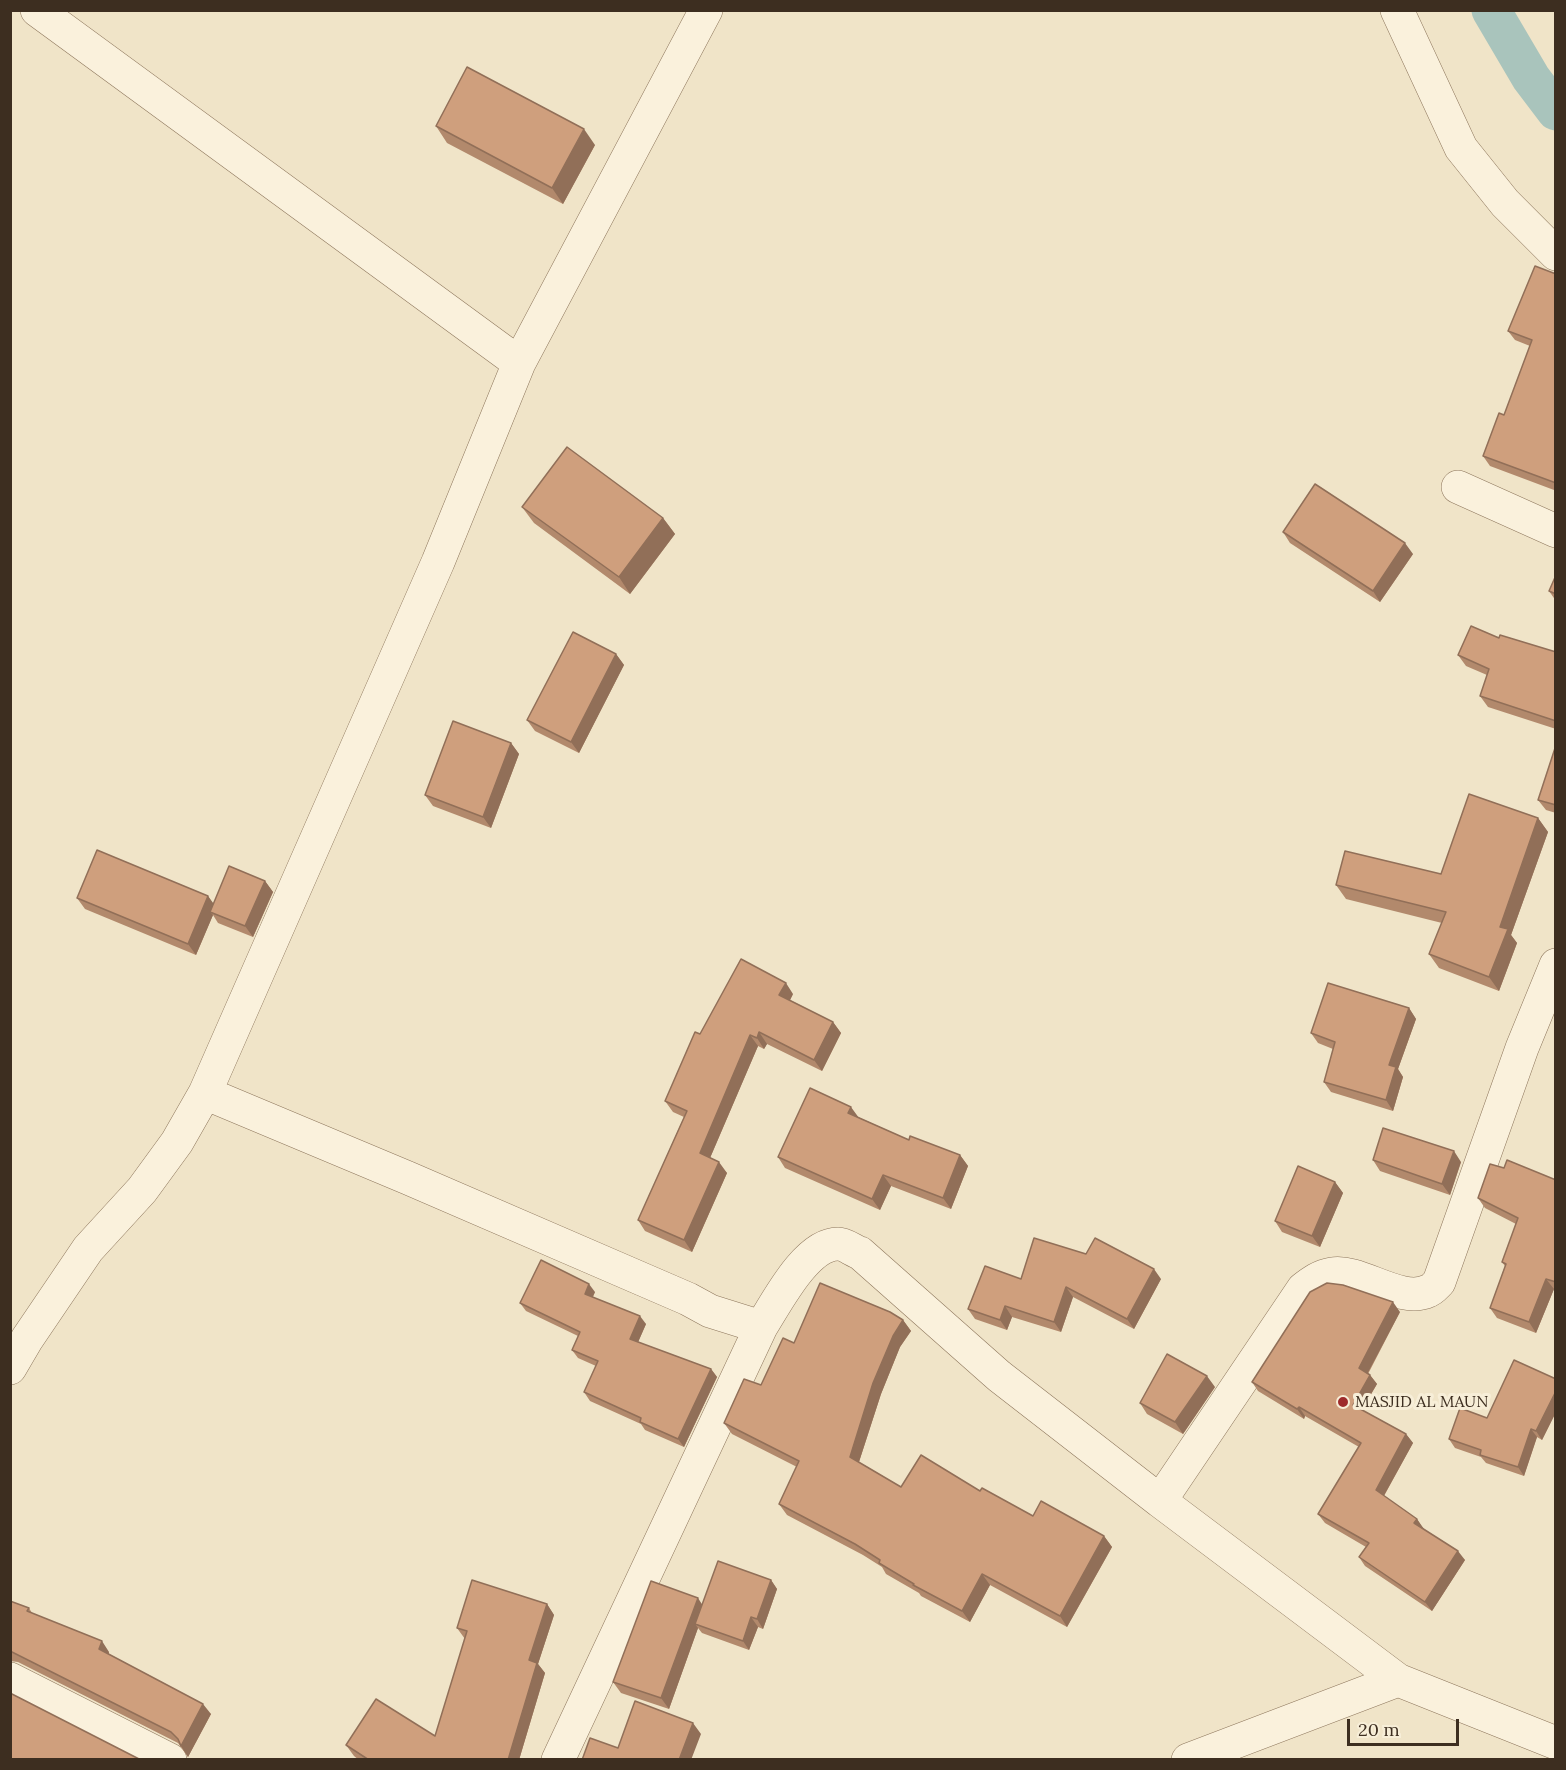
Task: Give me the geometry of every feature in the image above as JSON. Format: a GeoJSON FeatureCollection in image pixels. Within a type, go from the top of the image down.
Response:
{"type":"FeatureCollection","features":[{"type":"Feature","properties":{"kind":"street"},"geometry":{"type":"LineString","coordinates":[[37,10],[519,363]]}},
{"type":"Feature","properties":{"kind":"street"},"geometry":{"type":"LineString","coordinates":[[10,1368],[88,1249],[142,1190],[177,1142],[206,1093],[438,562],[519,363],[706,10]]}},
{"type":"Feature","properties":{"kind":"street"},"geometry":{"type":"LineString","coordinates":[[1397,10],[1461,148],[1506,204],[1556,254]]}},
{"type":"Feature","properties":{"kind":"street"},"geometry":{"type":"LineString","coordinates":[[1458,487],[1556,531]]}},
{"type":"Feature","properties":{"kind":"street"},"geometry":{"type":"LineString","coordinates":[[1160,1501],[1303,1289],[1317,1278],[1334,1273],[1351,1276],[1396,1291],[1411,1293],[1429,1291],[1439,1282],[1522,1048],[1556,965]]}},
{"type":"Feature","properties":{"kind":"street"},"geometry":{"type":"LineString","coordinates":[[206,1093],[430,1187],[688,1299],[710,1311],[761,1327]]}},
{"type":"Feature","properties":{"kind":"street"},"geometry":{"type":"LineString","coordinates":[[558,1760],[761,1327],[805,1261],[821,1248],[840,1244],[860,1253],[999,1376],[1160,1501],[1398,1680],[1556,1743]]}},
{"type":"Feature","properties":{"kind":"street"},"geometry":{"type":"LineString","coordinates":[[10,1679],[170,1760]]}},
{"type":"Feature","properties":{"kind":"street"},"geometry":{"type":"LineString","coordinates":[[1188,1760],[1398,1680]]}},
{"type":"Feature","properties":{"kind":"building"},"geometry":{"type":"Polygon","coordinates":[[[467,67],[584,129],[552,188],[436,126],[467,67]]]}},
{"type":"Feature","properties":{"kind":"building"},"geometry":{"type":"Polygon","coordinates":[[[1535,266],[1556,274],[1556,483],[1483,456],[1499,413],[1504,415],[1532,340],[1508,331],[1535,266]]]}},
{"type":"Feature","properties":{"kind":"building"},"geometry":{"type":"Polygon","coordinates":[[[567,447],[663,518],[619,577],[522,507],[567,447]]]}},
{"type":"Feature","properties":{"kind":"building"},"geometry":{"type":"Polygon","coordinates":[[[1315,484],[1405,543],[1373,591],[1283,532],[1315,484]]]}},
{"type":"Feature","properties":{"kind":"building"},"geometry":{"type":"Polygon","coordinates":[[[1556,575],[1556,594],[1549,591],[1556,575]]]}},
{"type":"Feature","properties":{"kind":"building"},"geometry":{"type":"Polygon","coordinates":[[[1471,626],[1499,638],[1500,635],[1556,652],[1556,721],[1480,696],[1489,669],[1458,655],[1471,626]]]}},
{"type":"Feature","properties":{"kind":"building"},"geometry":{"type":"Polygon","coordinates":[[[573,632],[616,654],[571,742],[527,720],[573,632]]]}},
{"type":"Feature","properties":{"kind":"building"},"geometry":{"type":"Polygon","coordinates":[[[453,721],[511,743],[483,817],[425,795],[453,721]]]}},
{"type":"Feature","properties":{"kind":"building"},"geometry":{"type":"Polygon","coordinates":[[[1556,745],[1556,805],[1538,800],[1556,745]]]}},
{"type":"Feature","properties":{"kind":"building"},"geometry":{"type":"Polygon","coordinates":[[[1469,794],[1538,818],[1500,927],[1508,929],[1489,977],[1429,954],[1446,912],[1336,885],[1345,851],[1441,874],[1469,794]]]}},
{"type":"Feature","properties":{"kind":"building"},"geometry":{"type":"Polygon","coordinates":[[[97,850],[208,896],[188,944],[77,898],[97,850]]]}},
{"type":"Feature","properties":{"kind":"building"},"geometry":{"type":"Polygon","coordinates":[[[229,866],[265,881],[245,926],[210,912],[229,866]]]}},
{"type":"Feature","properties":{"kind":"building"},"geometry":{"type":"Polygon","coordinates":[[[741,959],[786,983],[779,995],[833,1022],[814,1060],[759,1032],[757,1038],[750,1035],[700,1153],[719,1162],[684,1240],[638,1220],[687,1111],[665,1101],[695,1032],[700,1034],[741,959]]]}},
{"type":"Feature","properties":{"kind":"building"},"geometry":{"type":"Polygon","coordinates":[[[1328,983],[1409,1008],[1389,1065],[1396,1067],[1386,1100],[1324,1082],[1335,1042],[1311,1033],[1328,983]]]}},
{"type":"Feature","properties":{"kind":"building"},"geometry":{"type":"Polygon","coordinates":[[[810,1088],[851,1107],[848,1113],[909,1140],[910,1136],[960,1155],[943,1198],[883,1175],[872,1199],[778,1157],[810,1088]]]}},
{"type":"Feature","properties":{"kind":"building"},"geometry":{"type":"Polygon","coordinates":[[[1383,1128],[1454,1151],[1442,1184],[1373,1160],[1383,1128]]]}},
{"type":"Feature","properties":{"kind":"building"},"geometry":{"type":"Polygon","coordinates":[[[1507,1160],[1556,1180],[1556,1282],[1546,1279],[1529,1322],[1490,1308],[1506,1264],[1502,1262],[1518,1218],[1478,1198],[1490,1164],[1504,1168],[1507,1160]]]}},
{"type":"Feature","properties":{"kind":"building"},"geometry":{"type":"Polygon","coordinates":[[[1298,1166],[1335,1182],[1312,1236],[1275,1221],[1298,1166]]]}},
{"type":"Feature","properties":{"kind":"building"},"geometry":{"type":"Polygon","coordinates":[[[1034,1238],[1086,1254],[1095,1238],[1154,1269],[1127,1319],[1066,1287],[1054,1322],[1005,1306],[1000,1320],[968,1309],[985,1266],[1021,1279],[1034,1238]]]}},
{"type":"Feature","properties":{"kind":"building"},"geometry":{"type":"Polygon","coordinates":[[[541,1260],[589,1284],[585,1294],[640,1316],[630,1339],[711,1369],[678,1439],[640,1422],[641,1418],[584,1392],[598,1361],[572,1350],[580,1332],[520,1303],[541,1260]]]}},
{"type":"Feature","properties":{"kind":"building"},"geometry":{"type":"Polygon","coordinates":[[[820,1283],[890,1312],[903,1320],[893,1336],[873,1383],[850,1457],[901,1487],[921,1455],[980,1491],[982,1488],[1033,1516],[1041,1501],[1104,1536],[1060,1616],[982,1574],[962,1611],[913,1585],[855,1544],[779,1504],[799,1461],[724,1423],[744,1379],[761,1385],[783,1338],[794,1343],[820,1283]]]}},
{"type":"Feature","properties":{"kind":"building"},"geometry":{"type":"Polygon","coordinates":[[[1327,1283],[1343,1285],[1393,1302],[1359,1368],[1370,1375],[1353,1405],[1406,1434],[1376,1490],[1417,1519],[1414,1523],[1458,1551],[1425,1602],[1359,1557],[1369,1543],[1318,1514],[1361,1443],[1252,1382],[1310,1292],[1327,1283]]]}},
{"type":"Feature","properties":{"kind":"building"},"geometry":{"type":"Polygon","coordinates":[[[1167,1354],[1207,1376],[1175,1422],[1140,1403],[1167,1354]]]}},
{"type":"Feature","properties":{"kind":"building"},"geometry":{"type":"Polygon","coordinates":[[[1514,1360],[1556,1379],[1556,1391],[1536,1431],[1531,1429],[1518,1467],[1480,1455],[1481,1450],[1449,1439],[1460,1408],[1487,1418],[1514,1360]]]}},
{"type":"Feature","properties":{"kind":"building"},"geometry":{"type":"Polygon","coordinates":[[[718,1561],[771,1580],[757,1619],[751,1617],[743,1641],[695,1624],[718,1561]]]}},
{"type":"Feature","properties":{"kind":"building"},"geometry":{"type":"Polygon","coordinates":[[[472,1580],[547,1604],[529,1660],[537,1663],[508,1760],[369,1760],[346,1745],[376,1699],[435,1736],[467,1631],[457,1628],[472,1580]]]}},
{"type":"Feature","properties":{"kind":"building"},"geometry":{"type":"Polygon","coordinates":[[[651,1581],[698,1598],[661,1698],[613,1682],[651,1581]]]}},
{"type":"Feature","properties":{"kind":"building"},"geometry":{"type":"Polygon","coordinates":[[[10,1601],[29,1608],[27,1611],[102,1641],[99,1649],[203,1704],[181,1746],[171,1732],[10,1651],[10,1601]]]}},
{"type":"Feature","properties":{"kind":"building"},"geometry":{"type":"Polygon","coordinates":[[[10,1693],[141,1760],[10,1760],[10,1693]]]}},
{"type":"Feature","properties":{"kind":"building"},"geometry":{"type":"Polygon","coordinates":[[[635,1701],[693,1723],[679,1760],[582,1760],[590,1738],[618,1748],[635,1701]]]}},
{"type":"Feature","properties":{"kind":"waterway"},"geometry":{"type":"LineString","coordinates":[[1491,10],[1531,78],[1556,111]]}},
{"type":"Feature","properties":{"kind":"place","name":"MASJID AL MAUN"},"geometry":{"type":"Point","coordinates":[1343,1402]}}]}
